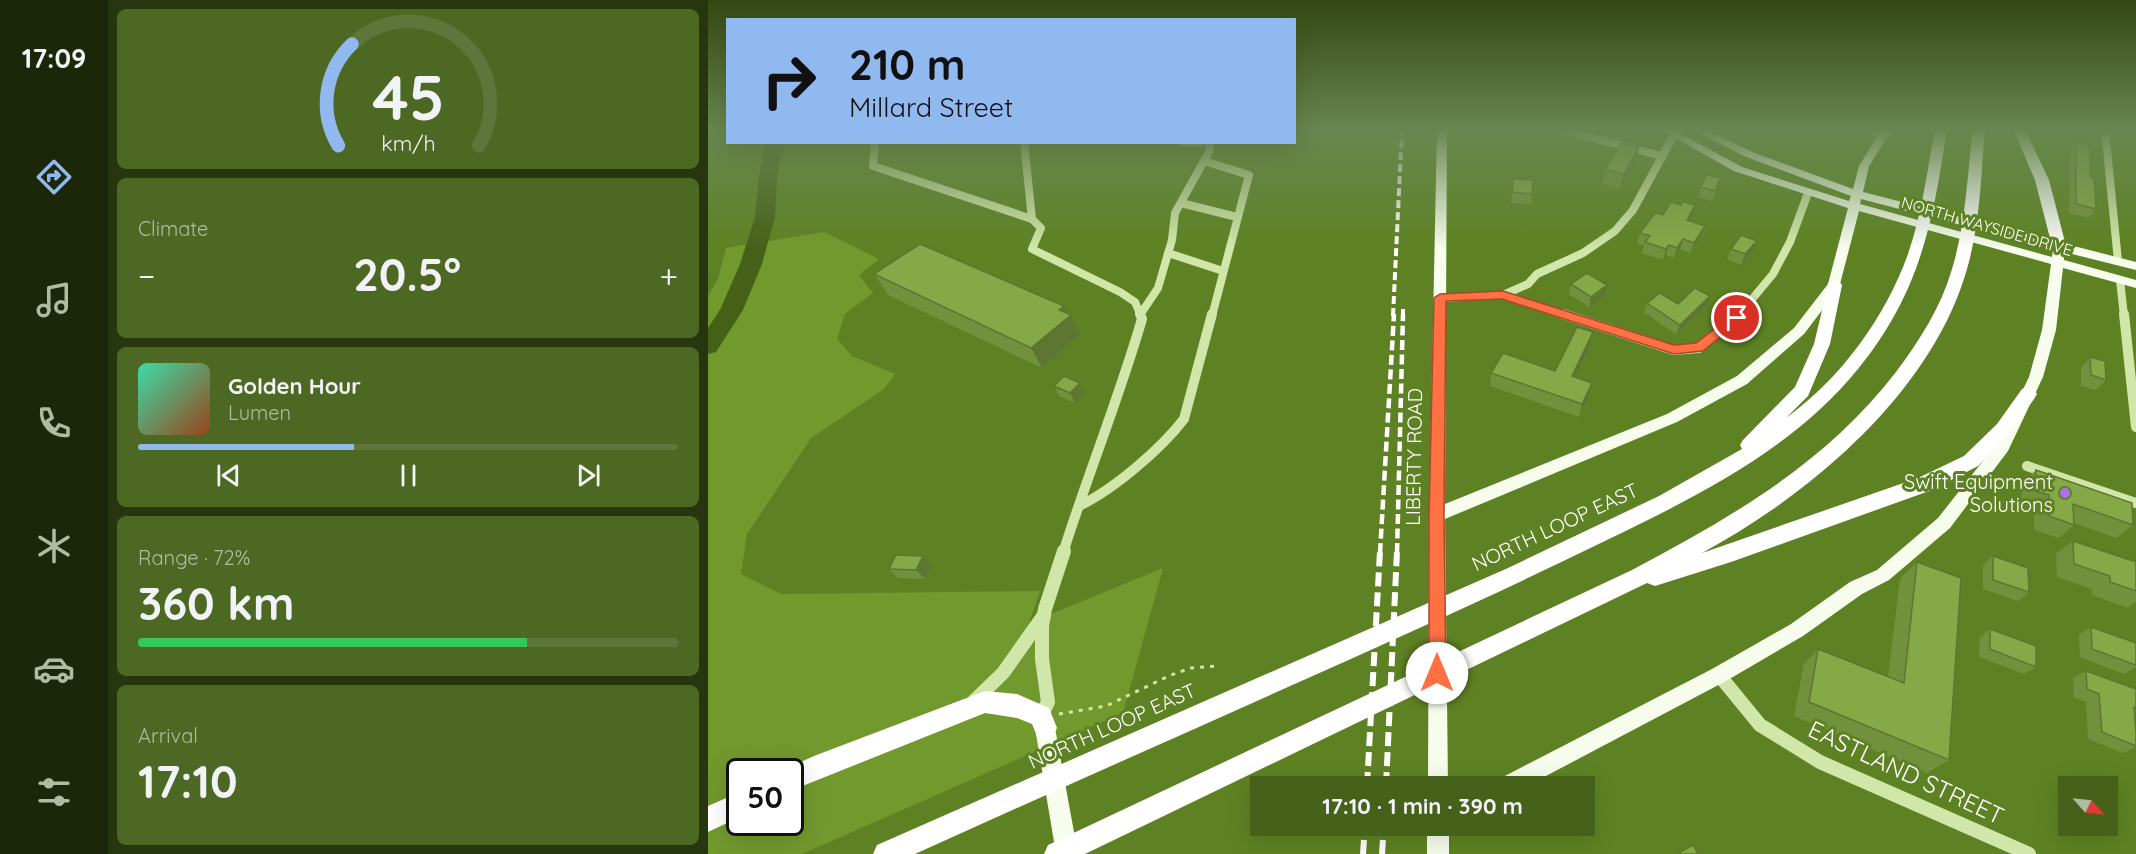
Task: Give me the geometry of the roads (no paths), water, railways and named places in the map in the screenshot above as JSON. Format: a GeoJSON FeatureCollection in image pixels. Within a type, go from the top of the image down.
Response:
{"type":"FeatureCollection","features":[{"type":"Feature","properties":{"kind":"highway","name":"NORTH LOOP EAST"},"geometry":{"type":"LineString","coordinates":[[886,854],[1505,580],[1655,508],[1716,475],[1775,437],[1819,400],[1850,368],[1874,338],[1894,306],[1911,272],[1920,244],[1934,169]]}},
{"type":"Feature","properties":{"kind":"highway"},"geometry":{"type":"LineString","coordinates":[[1057,854],[1619,588],[1758,510],[1815,467],[1862,425],[1893,390],[1922,349],[1954,286],[1971,206],[1974,169]]}},
{"type":"Feature","properties":{"kind":"highway"},"geometry":{"type":"LineString","coordinates":[[2037,169],[2059,246]]}},
{"type":"Feature","properties":{"kind":"highway"},"geometry":{"type":"LineString","coordinates":[[1716,475],[1802,391],[1822,345],[1834,285]]}},
{"type":"Feature","properties":{"kind":"highway"},"geometry":{"type":"LineString","coordinates":[[1619,588],[1731,553],[1925,484],[1971,461],[2003,429],[2028,394]]}},
{"type":"Feature","properties":{"kind":"highway"},"geometry":{"type":"LineString","coordinates":[[804,773],[985,702],[1017,706],[1043,722]]}},
{"type":"Feature","properties":{"kind":"highway"},"geometry":{"type":"LineString","coordinates":[[708,819],[726,811]]}},
{"type":"Feature","properties":{"kind":"main road","name":"LIBERTY ROAD"},"geometry":{"type":"LineString","coordinates":[[1438,776],[1437,515],[1442,169]]}},
{"type":"Feature","properties":{"kind":"main road","name":"NORTH WAYSIDE DRIVE"},"geometry":{"type":"LineString","coordinates":[[1738,169],[1808,194],[2136,284]]}},
{"type":"Feature","properties":{"kind":"main road","name":"NORTH WAYSIDE DRIVE"},"geometry":{"type":"LineString","coordinates":[[1787,169],[1858,194],[2136,266]]}},
{"type":"Feature","properties":{"kind":"main road"},"geometry":{"type":"LineString","coordinates":[[1437,515],[1672,418],[1742,380],[1799,331],[1834,285],[1863,169]]}},
{"type":"Feature","properties":{"kind":"main road"},"geometry":{"type":"LineString","coordinates":[[1525,776],[1719,675],[1797,630],[1856,588],[1883,575],[1944,523],[2003,447],[2036,377],[2049,330],[2059,246]]}},
{"type":"Feature","properties":{"kind":"main road"},"geometry":{"type":"LineString","coordinates":[[1043,722],[1067,854]]}},
{"type":"Feature","properties":{"kind":"main road"},"geometry":{"type":"LineString","coordinates":[[1438,836],[1438,854]]}},
{"type":"Feature","properties":{"kind":"street"},"geometry":{"type":"LineString","coordinates":[[882,169],[1032,219],[1041,228],[1032,249],[1120,292],[1135,302],[1142,319],[1122,387],[1092,463],[1044,615],[1042,659],[1048,702],[1043,722]]}},
{"type":"Feature","properties":{"kind":"street"},"geometry":{"type":"LineString","coordinates":[[1027,169],[1032,219]]}},
{"type":"Feature","properties":{"kind":"street"},"geometry":{"type":"LineString","coordinates":[[1140,315],[1158,288],[1168,253],[1175,213],[1200,169]]}},
{"type":"Feature","properties":{"kind":"street"},"geometry":{"type":"LineString","coordinates":[[1079,506],[1100,496],[1173,434],[1184,419],[1249,175],[1229,169]]}},
{"type":"Feature","properties":{"kind":"street"},"geometry":{"type":"LineString","coordinates":[[1503,295],[1528,284],[1537,274],[1583,253],[1615,231],[1633,210],[1655,169]]}},
{"type":"Feature","properties":{"kind":"street"},"geometry":{"type":"LineString","coordinates":[[2109,169],[2118,261]]}},
{"type":"Feature","properties":{"kind":"street"},"geometry":{"type":"LineString","coordinates":[[1440,298],[1503,295],[1674,350],[1699,348],[1737,318],[1773,274],[1790,242],[1808,194]]}},
{"type":"Feature","properties":{"kind":"street"},"geometry":{"type":"LineString","coordinates":[[1181,203],[1237,217]]}},
{"type":"Feature","properties":{"kind":"street"},"geometry":{"type":"LineString","coordinates":[[1168,253],[1222,271]]}},
{"type":"Feature","properties":{"kind":"street"},"geometry":{"type":"LineString","coordinates":[[2120,280],[2136,427]]}},
{"type":"Feature","properties":{"kind":"street"},"geometry":{"type":"LineString","coordinates":[[2027,466],[2136,503]]}},
{"type":"Feature","properties":{"kind":"street"},"geometry":{"type":"LineString","coordinates":[[965,710],[1003,673],[1044,615]]}},
{"type":"Feature","properties":{"kind":"street","name":"EASTLAND STREET"},"geometry":{"type":"LineString","coordinates":[[1719,675],[1760,726],[1820,762],[2029,854]]}},
{"type":"Feature","properties":{"kind":"waterway"},"geometry":{"type":"LineString","coordinates":[[708,346],[732,310],[751,264],[765,217],[769,169]]}},
{"type":"Feature","properties":{"kind":"railway"},"geometry":{"type":"LineString","coordinates":[[1393,316],[1400,169]]}},
{"type":"Feature","properties":{"kind":"railway"},"geometry":{"type":"LineString","coordinates":[[1403,309],[1403,314]]}},
{"type":"Feature","properties":{"kind":"railway"},"geometry":{"type":"LineString","coordinates":[[1380,553],[1394,314]]}},
{"type":"Feature","properties":{"kind":"railway"},"geometry":{"type":"LineString","coordinates":[[1397,553],[1403,314]]}},
{"type":"Feature","properties":{"kind":"railway"},"geometry":{"type":"LineString","coordinates":[[1368,776],[1380,551]]}},
{"type":"Feature","properties":{"kind":"railway"},"geometry":{"type":"LineString","coordinates":[[1386,776],[1397,551]]}},
{"type":"Feature","properties":{"kind":"railway"},"geometry":{"type":"LineString","coordinates":[[1363,854],[1364,836]]}},
{"type":"Feature","properties":{"kind":"railway"},"geometry":{"type":"LineString","coordinates":[[1382,854],[1383,836]]}},
{"type":"Feature","properties":{"kind":"place","name":"Swift Equipment Solutions"},"geometry":{"type":"Point","coordinates":[2065,493]}}]}
